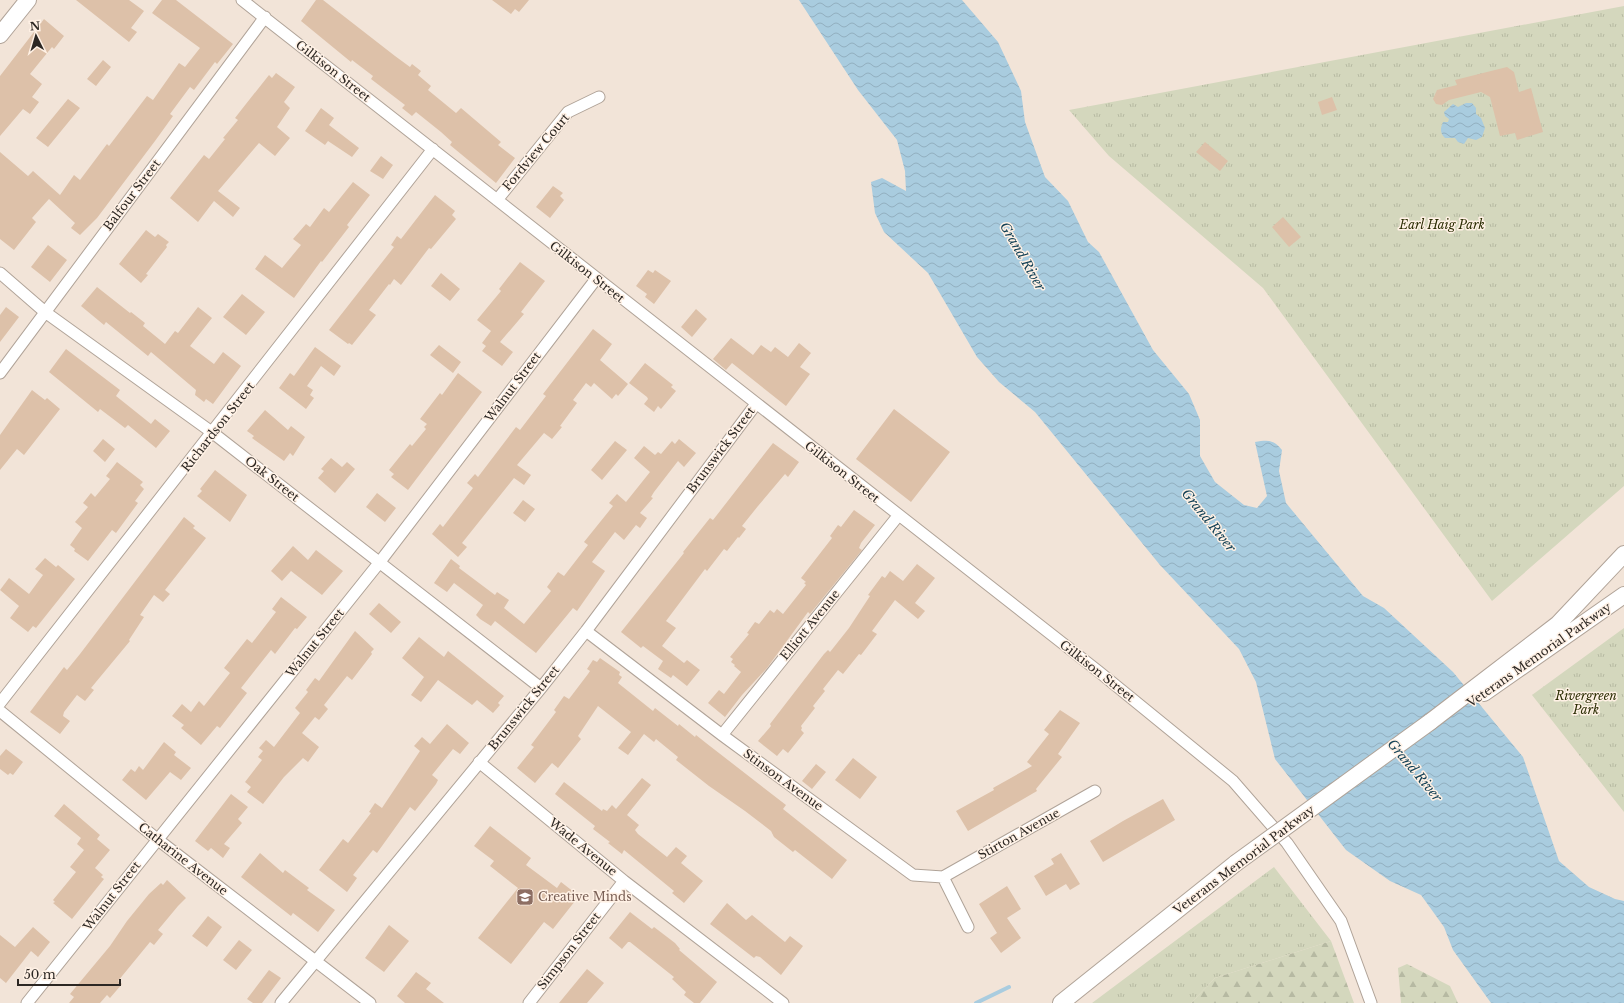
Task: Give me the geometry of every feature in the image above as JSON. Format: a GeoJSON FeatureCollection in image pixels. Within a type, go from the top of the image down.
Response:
{"type":"FeatureCollection","features":[{"type":"Feature","properties":{"kind":"main road"},"geometry":{"type":"LineString","coordinates":[[0,35],[28,0]]}},
{"type":"Feature","properties":{"kind":"main road"},"geometry":{"type":"LineString","coordinates":[[1562,630],[1624,554]]}},
{"type":"Feature","properties":{"kind":"main road","name":"Veterans Memorial Parkway"},"geometry":{"type":"LineString","coordinates":[[1061,1003],[1236,863],[1430,722],[1470,704],[1562,630],[1624,595]]}},
{"type":"Feature","properties":{"kind":"street","name":"Gilkison Street"},"geometry":{"type":"LineString","coordinates":[[242,0],[898,516],[1098,671],[1234,781],[1287,843],[1341,921],[1370,1003]]}},
{"type":"Feature","properties":{"kind":"street","name":"Balfour Street"},"geometry":{"type":"LineString","coordinates":[[0,373],[265,17]]}},
{"type":"Feature","properties":{"kind":"street","name":"Fordview Court"},"geometry":{"type":"LineString","coordinates":[[497,200],[568,112],[599,97]]}},
{"type":"Feature","properties":{"kind":"street","name":"Richardson Street"},"geometry":{"type":"LineString","coordinates":[[0,703],[213,433],[433,150]]}},
{"type":"Feature","properties":{"kind":"street","name":"Oak Street"},"geometry":{"type":"LineString","coordinates":[[0,274],[45,312],[213,433],[542,688]]}},
{"type":"Feature","properties":{"kind":"street","name":"Walnut Street"},"geometry":{"type":"LineString","coordinates":[[27,1003],[157,839],[380,563],[596,278]]}},
{"type":"Feature","properties":{"kind":"street","name":"Brunswick Street"},"geometry":{"type":"LineString","coordinates":[[281,1003],[479,762],[542,688],[756,404]]}},
{"type":"Feature","properties":{"kind":"street","name":"Elliott Avenue"},"geometry":{"type":"LineString","coordinates":[[722,735],[898,516]]}},
{"type":"Feature","properties":{"kind":"street","name":"Stinson Avenue"},"geometry":{"type":"LineString","coordinates":[[586,631],[722,735],[913,875],[943,877]]}},
{"type":"Feature","properties":{"kind":"street","name":"Catharine Avenue"},"geometry":{"type":"LineString","coordinates":[[0,711],[157,839],[370,1003]]}},
{"type":"Feature","properties":{"kind":"street","name":"Wade Avenue"},"geometry":{"type":"LineString","coordinates":[[479,762],[624,881],[783,1003]]}},
{"type":"Feature","properties":{"kind":"street","name":"Stirton Avenue"},"geometry":{"type":"LineString","coordinates":[[943,877],[1095,791]]}},
{"type":"Feature","properties":{"kind":"street"},"geometry":{"type":"LineString","coordinates":[[943,877],[968,927]]}},
{"type":"Feature","properties":{"kind":"street","name":"Simpson Street"},"geometry":{"type":"LineString","coordinates":[[529,1003],[624,881]]}},
{"type":"Feature","properties":{"kind":"green space","name":"Earl Haig Park"},"geometry":{"type":"Polygon","coordinates":[[[1624,6],[1624,486],[1492,601],[1263,288],[1109,156],[1069,110],[1624,6]]]}},
{"type":"Feature","properties":{"kind":"green space","name":"Rivergreen Park"},"geometry":{"type":"Polygon","coordinates":[[[1624,628],[1624,812],[1532,695],[1624,628]]]}},
{"type":"Feature","properties":{"kind":"green space"},"geometry":{"type":"Polygon","coordinates":[[[1274,867],[1331,941],[1215,978],[1191,1003],[1092,1003],[1274,867]]]}},
{"type":"Feature","properties":{"kind":"green space"},"geometry":{"type":"Polygon","coordinates":[[[1331,941],[1354,1003],[1191,1003],[1215,978],[1331,941]]]}},
{"type":"Feature","properties":{"kind":"green space"},"geometry":{"type":"Polygon","coordinates":[[[1407,964],[1450,986],[1458,1003],[1401,1003],[1398,968],[1407,964]]]}},
{"type":"Feature","properties":{"kind":"water","name":"Grand River"},"geometry":{"type":"Polygon","coordinates":[[[799,0],[962,0],[998,42],[1021,91],[1025,122],[1045,177],[1068,201],[1088,242],[1099,252],[1153,350],[1189,394],[1200,420],[1200,456],[1215,482],[1244,505],[1257,508],[1267,496],[1255,442],[1270,441],[1279,446],[1282,450],[1279,471],[1286,503],[1363,596],[1384,608],[1453,672],[1523,757],[1559,861],[1589,887],[1615,899],[1624,901],[1624,1003],[1491,1003],[1453,950],[1444,927],[1421,895],[1390,881],[1346,850],[1275,759],[1256,682],[1239,649],[1160,565],[1035,412],[999,382],[977,357],[928,273],[884,232],[875,213],[871,182],[882,178],[906,191],[905,171],[897,140],[858,90],[799,0]]]}},
{"type":"Feature","properties":{"kind":"water"},"geometry":{"type":"Polygon","coordinates":[[[1466,103],[1472,103],[1476,108],[1476,114],[1481,118],[1485,128],[1482,137],[1476,140],[1468,138],[1464,144],[1458,142],[1455,138],[1445,138],[1441,133],[1441,129],[1443,122],[1448,122],[1449,119],[1445,116],[1444,112],[1453,104],[1458,107],[1466,103]]]}},
{"type":"Feature","properties":{"kind":"building"},"geometry":{"type":"Polygon","coordinates":[[[76,0],[129,0],[144,11],[131,28],[137,32],[129,42],[76,0]]]}},
{"type":"Feature","properties":{"kind":"building"},"geometry":{"type":"Polygon","coordinates":[[[162,0],[176,0],[233,44],[217,64],[215,62],[194,90],[190,87],[170,114],[173,116],[155,141],[97,218],[80,235],[71,228],[75,223],[49,199],[32,218],[36,222],[14,250],[0,239],[0,152],[28,176],[33,171],[60,195],[74,175],[80,180],[107,144],[109,146],[147,96],[153,100],[179,63],[185,67],[200,48],[152,13],[162,0]]]}},
{"type":"Feature","properties":{"kind":"building"},"geometry":{"type":"Polygon","coordinates":[[[316,0],[323,0],[410,67],[412,64],[421,71],[418,75],[431,86],[428,90],[456,113],[461,108],[501,142],[498,145],[515,158],[496,183],[450,145],[452,142],[441,132],[416,112],[412,116],[402,108],[405,105],[371,79],[373,76],[352,60],[351,62],[301,21],[316,0]]]}},
{"type":"Feature","properties":{"kind":"building"},"geometry":{"type":"Polygon","coordinates":[[[492,0],[529,0],[519,12],[515,9],[511,14],[492,0]]]}},
{"type":"Feature","properties":{"kind":"building"},"geometry":{"type":"Polygon","coordinates":[[[44,19],[64,36],[54,49],[52,47],[30,74],[42,84],[32,97],[39,102],[30,114],[23,109],[0,136],[0,76],[44,19]]]}},
{"type":"Feature","properties":{"kind":"building"},"geometry":{"type":"Polygon","coordinates":[[[103,60],[111,67],[96,86],[87,79],[103,60]]]}},
{"type":"Feature","properties":{"kind":"building"},"geometry":{"type":"Polygon","coordinates":[[[1507,67],[1514,72],[1519,92],[1531,88],[1543,132],[1517,140],[1515,133],[1500,136],[1490,97],[1481,92],[1449,100],[1442,105],[1436,104],[1433,99],[1437,90],[1457,85],[1455,80],[1507,67]]]}},
{"type":"Feature","properties":{"kind":"building"},"geometry":{"type":"Polygon","coordinates":[[[276,73],[295,87],[284,102],[290,108],[277,127],[290,138],[275,156],[259,143],[218,191],[240,208],[233,217],[214,201],[198,222],[170,198],[204,155],[209,159],[225,139],[223,138],[238,120],[235,118],[242,109],[269,75],[272,78],[276,73]]]}},
{"type":"Feature","properties":{"kind":"building"},"geometry":{"type":"Polygon","coordinates":[[[1332,97],[1337,110],[1322,115],[1318,102],[1332,97]]]}},
{"type":"Feature","properties":{"kind":"building"},"geometry":{"type":"Polygon","coordinates":[[[68,99],[80,108],[48,147],[36,138],[68,99]]]}},
{"type":"Feature","properties":{"kind":"building"},"geometry":{"type":"Polygon","coordinates":[[[321,108],[334,118],[329,125],[359,148],[352,157],[328,141],[325,145],[305,131],[321,108]]]}},
{"type":"Feature","properties":{"kind":"building"},"geometry":{"type":"Polygon","coordinates":[[[1205,142],[1228,161],[1220,171],[1196,152],[1205,142]]]}},
{"type":"Feature","properties":{"kind":"building"},"geometry":{"type":"Polygon","coordinates":[[[381,156],[393,165],[383,179],[370,171],[381,156]]]}},
{"type":"Feature","properties":{"kind":"building"},"geometry":{"type":"Polygon","coordinates":[[[353,182],[370,195],[347,225],[349,227],[322,262],[321,261],[294,298],[255,269],[265,255],[282,268],[301,245],[293,239],[306,224],[310,227],[324,208],[329,212],[353,182]]]}},
{"type":"Feature","properties":{"kind":"building"},"geometry":{"type":"Polygon","coordinates":[[[553,186],[563,193],[560,196],[564,200],[550,218],[536,207],[553,186]]]}},
{"type":"Feature","properties":{"kind":"building"},"geometry":{"type":"Polygon","coordinates":[[[435,195],[455,211],[452,215],[456,219],[431,249],[429,248],[401,285],[394,279],[390,285],[389,284],[369,310],[376,315],[352,345],[349,343],[348,344],[329,330],[394,247],[391,245],[397,236],[401,239],[435,195]]]}},
{"type":"Feature","properties":{"kind":"building"},"geometry":{"type":"Polygon","coordinates":[[[1283,217],[1301,237],[1289,247],[1272,227],[1283,217]]]}},
{"type":"Feature","properties":{"kind":"building"},"geometry":{"type":"Polygon","coordinates":[[[146,230],[155,237],[158,234],[169,242],[166,245],[167,247],[146,274],[148,275],[141,283],[119,264],[146,230]]]}},
{"type":"Feature","properties":{"kind":"building"},"geometry":{"type":"Polygon","coordinates":[[[48,245],[67,260],[50,282],[31,267],[48,245]]]}},
{"type":"Feature","properties":{"kind":"building"},"geometry":{"type":"Polygon","coordinates":[[[520,262],[545,281],[521,312],[524,314],[500,342],[513,352],[502,366],[482,351],[486,346],[482,343],[491,331],[477,320],[501,291],[499,289],[520,262]]]}},
{"type":"Feature","properties":{"kind":"building"},"geometry":{"type":"Polygon","coordinates":[[[648,270],[653,273],[655,270],[671,281],[654,304],[645,297],[647,294],[636,286],[648,270]]]}},
{"type":"Feature","properties":{"kind":"building"},"geometry":{"type":"Polygon","coordinates":[[[441,273],[460,289],[450,301],[431,286],[441,273]]]}},
{"type":"Feature","properties":{"kind":"building"},"geometry":{"type":"Polygon","coordinates":[[[97,287],[145,323],[143,326],[165,344],[175,331],[178,333],[198,307],[212,318],[190,346],[214,364],[223,352],[241,366],[213,404],[206,399],[204,402],[195,395],[196,390],[151,352],[148,356],[106,322],[104,325],[81,306],[97,287]]]}},
{"type":"Feature","properties":{"kind":"building"},"geometry":{"type":"Polygon","coordinates":[[[242,294],[265,312],[246,335],[223,317],[242,294]]]}},
{"type":"Feature","properties":{"kind":"building"},"geometry":{"type":"Polygon","coordinates":[[[6,307],[19,317],[0,342],[0,315],[6,307]]]}},
{"type":"Feature","properties":{"kind":"building"},"geometry":{"type":"Polygon","coordinates":[[[696,309],[707,319],[692,337],[681,327],[696,309]]]}},
{"type":"Feature","properties":{"kind":"building"},"geometry":{"type":"Polygon","coordinates":[[[593,329],[612,344],[600,360],[628,384],[618,396],[616,394],[612,399],[594,383],[591,387],[586,383],[573,400],[577,403],[560,426],[562,427],[552,439],[544,433],[517,465],[531,475],[524,485],[514,478],[462,543],[467,547],[458,557],[432,534],[440,524],[443,527],[473,488],[467,483],[475,474],[478,477],[516,427],[520,430],[546,396],[543,394],[593,329]]]}},
{"type":"Feature","properties":{"kind":"building"},"geometry":{"type":"Polygon","coordinates":[[[731,338],[753,355],[761,345],[771,352],[775,347],[788,357],[799,343],[811,353],[800,367],[810,374],[786,406],[732,363],[726,370],[713,359],[731,338]]]}},
{"type":"Feature","properties":{"kind":"building"},"geometry":{"type":"Polygon","coordinates":[[[439,345],[461,362],[453,373],[430,355],[439,345]]]}},
{"type":"Feature","properties":{"kind":"building"},"geometry":{"type":"Polygon","coordinates":[[[315,347],[341,366],[334,376],[321,366],[307,386],[313,390],[310,395],[314,398],[306,409],[279,388],[290,373],[294,376],[315,347]]]}},
{"type":"Feature","properties":{"kind":"building"},"geometry":{"type":"Polygon","coordinates":[[[66,349],[120,390],[116,396],[151,424],[155,419],[170,431],[156,448],[128,425],[125,428],[100,409],[98,412],[49,372],[66,349]]]}},
{"type":"Feature","properties":{"kind":"building"},"geometry":{"type":"Polygon","coordinates":[[[645,363],[673,385],[671,387],[676,391],[661,409],[658,406],[654,412],[644,404],[648,399],[647,397],[629,383],[645,363]]]}},
{"type":"Feature","properties":{"kind":"building"},"geometry":{"type":"Polygon","coordinates":[[[458,373],[482,392],[408,490],[391,477],[394,474],[389,470],[410,444],[412,446],[426,429],[424,427],[427,424],[420,419],[440,393],[442,395],[458,373]]]}},
{"type":"Feature","properties":{"kind":"building"},"geometry":{"type":"Polygon","coordinates":[[[32,390],[45,400],[47,398],[60,409],[24,455],[17,449],[0,470],[0,435],[32,390]]]}},
{"type":"Feature","properties":{"kind":"building"},"geometry":{"type":"Polygon","coordinates":[[[894,409],[950,452],[911,502],[856,459],[894,409]]]}},
{"type":"Feature","properties":{"kind":"building"},"geometry":{"type":"Polygon","coordinates":[[[265,410],[288,430],[291,426],[305,437],[293,456],[290,453],[284,461],[252,438],[254,436],[247,431],[265,410]]]}},
{"type":"Feature","properties":{"kind":"building"},"geometry":{"type":"Polygon","coordinates":[[[103,439],[115,449],[105,462],[93,451],[103,439]]]}},
{"type":"Feature","properties":{"kind":"building"},"geometry":{"type":"Polygon","coordinates":[[[679,439],[696,453],[684,467],[678,461],[654,492],[651,497],[653,498],[640,513],[647,518],[640,528],[636,525],[624,540],[615,532],[592,562],[605,571],[577,611],[573,608],[536,653],[495,621],[491,626],[480,619],[476,615],[483,605],[454,583],[447,592],[434,583],[451,559],[460,566],[459,568],[495,595],[497,592],[509,600],[504,608],[524,624],[551,591],[547,587],[558,572],[564,576],[588,545],[584,542],[613,506],[609,503],[617,494],[626,502],[650,472],[634,458],[644,446],[655,455],[658,452],[661,454],[672,441],[675,444],[679,439]]]}},
{"type":"Feature","properties":{"kind":"building"},"geometry":{"type":"Polygon","coordinates":[[[615,441],[627,450],[602,480],[591,470],[615,441]]]}},
{"type":"Feature","properties":{"kind":"building"},"geometry":{"type":"Polygon","coordinates":[[[773,443],[799,462],[788,477],[785,474],[742,526],[746,529],[739,538],[738,537],[727,551],[724,549],[707,571],[705,569],[666,621],[676,628],[662,646],[684,663],[687,660],[700,670],[687,686],[673,675],[671,678],[658,669],[663,661],[643,646],[641,648],[621,632],[710,518],[713,520],[773,443]]]}},
{"type":"Feature","properties":{"kind":"building"},"geometry":{"type":"Polygon","coordinates":[[[331,458],[342,467],[347,462],[355,469],[335,493],[318,478],[324,471],[321,469],[331,458]]]}},
{"type":"Feature","properties":{"kind":"building"},"geometry":{"type":"Polygon","coordinates":[[[117,462],[143,482],[140,485],[144,489],[135,501],[138,503],[116,533],[112,530],[88,561],[74,551],[75,549],[70,545],[82,528],[75,522],[88,507],[83,503],[91,493],[95,497],[110,479],[106,476],[117,462]]]}},
{"type":"Feature","properties":{"kind":"building"},"geometry":{"type":"Polygon","coordinates":[[[215,470],[247,495],[230,522],[197,496],[202,491],[200,489],[215,470]]]}},
{"type":"Feature","properties":{"kind":"building"},"geometry":{"type":"Polygon","coordinates":[[[377,493],[396,508],[385,522],[366,507],[377,493]]]}},
{"type":"Feature","properties":{"kind":"building"},"geometry":{"type":"Polygon","coordinates":[[[523,500],[535,509],[525,522],[513,513],[523,500]]]}},
{"type":"Feature","properties":{"kind":"building"},"geometry":{"type":"Polygon","coordinates":[[[854,510],[875,525],[861,543],[859,548],[862,550],[810,614],[808,612],[767,668],[742,695],[725,717],[708,703],[719,690],[724,694],[741,672],[731,662],[733,659],[730,657],[749,634],[747,633],[755,622],[759,624],[770,610],[774,613],[777,609],[783,614],[806,585],[804,583],[806,582],[801,578],[832,538],[830,536],[838,525],[841,527],[854,510]]]}},
{"type":"Feature","properties":{"kind":"building"},"geometry":{"type":"Polygon","coordinates":[[[184,517],[195,526],[193,528],[206,538],[165,590],[170,594],[163,602],[154,595],[140,615],[144,617],[129,640],[130,641],[91,688],[94,690],[85,701],[77,695],[64,712],[63,716],[70,721],[60,734],[30,712],[64,667],[67,670],[80,654],[184,517]]]}},
{"type":"Feature","properties":{"kind":"building"},"geometry":{"type":"Polygon","coordinates":[[[293,546],[308,560],[316,550],[343,571],[322,595],[291,571],[282,581],[271,571],[293,546]]]}},
{"type":"Feature","properties":{"kind":"building"},"geometry":{"type":"Polygon","coordinates":[[[45,558],[56,567],[58,565],[75,579],[36,628],[33,626],[28,632],[10,618],[19,606],[0,590],[9,578],[29,594],[43,575],[35,569],[45,558]]]}},
{"type":"Feature","properties":{"kind":"building"},"geometry":{"type":"Polygon","coordinates":[[[917,564],[935,578],[915,603],[925,611],[918,619],[895,600],[872,631],[877,634],[861,655],[859,654],[843,674],[838,670],[823,689],[825,691],[813,706],[815,708],[801,726],[801,730],[804,733],[788,753],[783,749],[777,756],[758,741],[771,726],[770,724],[824,654],[828,650],[830,652],[849,628],[870,596],[868,595],[882,576],[885,578],[890,571],[903,581],[917,564]]]}},
{"type":"Feature","properties":{"kind":"building"},"geometry":{"type":"Polygon","coordinates":[[[281,597],[307,617],[297,629],[295,628],[275,654],[271,650],[241,688],[247,693],[220,728],[217,726],[201,745],[181,728],[184,725],[172,716],[182,704],[191,712],[199,701],[204,706],[230,673],[224,668],[247,639],[252,643],[276,612],[272,609],[281,597]]]}},
{"type":"Feature","properties":{"kind":"building"},"geometry":{"type":"Polygon","coordinates":[[[379,603],[401,622],[391,633],[369,614],[379,603]]]}},
{"type":"Feature","properties":{"kind":"building"},"geometry":{"type":"Polygon","coordinates":[[[355,631],[374,649],[371,652],[372,654],[352,680],[347,676],[324,705],[328,709],[319,720],[315,717],[302,733],[319,747],[308,762],[303,758],[284,777],[263,804],[247,792],[251,787],[245,782],[262,760],[258,757],[263,751],[259,748],[266,740],[274,747],[300,713],[295,708],[308,692],[306,690],[315,678],[319,681],[355,631]]]}},
{"type":"Feature","properties":{"kind":"building"},"geometry":{"type":"Polygon","coordinates":[[[419,637],[444,657],[448,651],[504,696],[498,703],[500,705],[493,713],[477,700],[472,705],[438,680],[421,702],[411,695],[424,677],[402,658],[419,637]]]}},
{"type":"Feature","properties":{"kind":"building"},"geometry":{"type":"Polygon","coordinates":[[[600,658],[620,672],[619,675],[622,677],[618,683],[653,711],[655,708],[678,726],[679,724],[695,737],[696,735],[786,805],[783,809],[847,860],[832,879],[795,850],[793,852],[774,837],[771,831],[676,760],[678,757],[656,739],[654,742],[644,734],[628,755],[618,748],[631,732],[598,706],[578,736],[581,739],[558,768],[552,763],[535,783],[517,768],[534,747],[531,745],[556,712],[554,710],[564,696],[569,699],[590,671],[587,669],[593,660],[597,662],[600,658]]]}},
{"type":"Feature","properties":{"kind":"building"},"geometry":{"type":"Polygon","coordinates":[[[1060,710],[1080,723],[1058,754],[1062,757],[1036,789],[1037,791],[968,831],[956,811],[994,790],[993,788],[1032,766],[1027,762],[1049,734],[1044,730],[1060,710]]]}},
{"type":"Feature","properties":{"kind":"building"},"geometry":{"type":"Polygon","coordinates":[[[447,724],[469,743],[460,754],[453,749],[432,775],[438,780],[436,784],[415,811],[410,807],[377,853],[373,850],[353,875],[357,878],[347,892],[319,870],[343,839],[348,843],[371,813],[369,812],[375,803],[382,808],[420,751],[414,746],[422,737],[430,744],[447,724]]]}},
{"type":"Feature","properties":{"kind":"building"},"geometry":{"type":"Polygon","coordinates":[[[164,742],[176,752],[174,755],[191,768],[181,780],[170,772],[146,800],[122,780],[131,769],[135,772],[139,766],[143,770],[164,742]]]}},
{"type":"Feature","properties":{"kind":"building"},"geometry":{"type":"Polygon","coordinates":[[[6,749],[23,762],[13,775],[10,773],[8,775],[0,769],[0,756],[6,749]]]}},
{"type":"Feature","properties":{"kind":"building"},"geometry":{"type":"Polygon","coordinates":[[[853,758],[877,777],[860,799],[835,780],[853,758]]]}},
{"type":"Feature","properties":{"kind":"building"},"geometry":{"type":"Polygon","coordinates":[[[816,764],[826,772],[812,789],[802,781],[816,764]]]}},
{"type":"Feature","properties":{"kind":"building"},"geometry":{"type":"Polygon","coordinates":[[[642,778],[651,785],[627,815],[639,825],[635,830],[638,834],[667,857],[676,847],[687,856],[681,863],[703,881],[684,903],[672,893],[674,891],[624,850],[622,854],[608,843],[610,842],[593,829],[595,826],[555,794],[564,782],[602,811],[603,809],[607,811],[612,805],[616,809],[642,778]]]}},
{"type":"Feature","properties":{"kind":"building"},"geometry":{"type":"Polygon","coordinates":[[[231,794],[248,807],[238,819],[242,823],[224,844],[230,848],[223,858],[211,848],[208,851],[195,841],[231,794]]]}},
{"type":"Feature","properties":{"kind":"building"},"geometry":{"type":"Polygon","coordinates":[[[1163,799],[1175,820],[1103,862],[1090,841],[1163,799]]]}},
{"type":"Feature","properties":{"kind":"building"},"geometry":{"type":"Polygon","coordinates":[[[64,804],[100,835],[97,839],[110,850],[95,868],[103,875],[101,877],[104,879],[72,919],[53,903],[55,902],[53,900],[76,872],[70,867],[84,850],[77,844],[81,838],[54,816],[64,804]]]}},
{"type":"Feature","properties":{"kind":"building"},"geometry":{"type":"Polygon","coordinates":[[[490,826],[531,858],[526,865],[557,888],[561,882],[579,896],[553,929],[544,922],[511,964],[478,938],[518,888],[490,866],[494,861],[474,846],[490,826]]]}},
{"type":"Feature","properties":{"kind":"building"},"geometry":{"type":"Polygon","coordinates":[[[260,853],[283,873],[285,870],[309,888],[307,890],[335,910],[318,932],[293,913],[291,916],[241,877],[260,853]]]}},
{"type":"Feature","properties":{"kind":"building"},"geometry":{"type":"Polygon","coordinates":[[[1061,853],[1080,884],[1070,890],[1066,884],[1046,896],[1034,876],[1054,864],[1051,859],[1061,853]]]}},
{"type":"Feature","properties":{"kind":"building"},"geometry":{"type":"Polygon","coordinates":[[[167,880],[186,898],[158,930],[163,934],[154,945],[150,942],[118,981],[122,984],[110,998],[107,995],[100,1003],[69,1003],[74,997],[70,994],[110,946],[127,921],[149,894],[161,883],[163,885],[167,880]]]}},
{"type":"Feature","properties":{"kind":"building"},"geometry":{"type":"Polygon","coordinates":[[[1007,886],[1021,909],[1007,918],[1021,938],[1001,953],[990,938],[997,933],[979,904],[1007,886]]]}},
{"type":"Feature","properties":{"kind":"building"},"geometry":{"type":"Polygon","coordinates":[[[727,903],[746,920],[752,915],[785,942],[790,936],[803,946],[781,975],[760,957],[756,956],[754,958],[710,924],[727,903]]]}},
{"type":"Feature","properties":{"kind":"building"},"geometry":{"type":"Polygon","coordinates":[[[630,912],[652,929],[654,927],[675,943],[680,949],[679,950],[717,982],[700,1003],[694,1003],[684,995],[686,992],[672,979],[674,977],[630,942],[628,942],[622,949],[609,938],[630,912]]]}},
{"type":"Feature","properties":{"kind":"building"},"geometry":{"type":"Polygon","coordinates":[[[208,916],[222,927],[207,947],[192,936],[208,916]]]}},
{"type":"Feature","properties":{"kind":"building"},"geometry":{"type":"Polygon","coordinates":[[[389,925],[409,941],[384,972],[365,958],[389,925]]]}},
{"type":"Feature","properties":{"kind":"building"},"geometry":{"type":"Polygon","coordinates":[[[33,927],[50,942],[38,957],[31,951],[6,983],[0,978],[0,935],[15,947],[33,927]]]}},
{"type":"Feature","properties":{"kind":"building"},"geometry":{"type":"Polygon","coordinates":[[[239,940],[252,950],[236,970],[223,960],[239,940]]]}},
{"type":"Feature","properties":{"kind":"building"},"geometry":{"type":"Polygon","coordinates":[[[587,969],[604,983],[587,1003],[559,1003],[587,969]]]}},
{"type":"Feature","properties":{"kind":"building"},"geometry":{"type":"Polygon","coordinates":[[[269,970],[281,978],[262,1003],[253,1003],[247,999],[269,970]]]}},
{"type":"Feature","properties":{"kind":"building"},"geometry":{"type":"Polygon","coordinates":[[[416,972],[431,983],[426,989],[444,1003],[405,1003],[397,996],[416,972]]]}},
{"type":"Feature","properties":{"kind":"waterway"},"geometry":{"type":"LineString","coordinates":[[976,1003],[1009,987]]}},
{"type":"Feature","properties":{"kind":"place","name":"Creative Minds"},"geometry":{"type":"Point","coordinates":[525,897]}}]}
